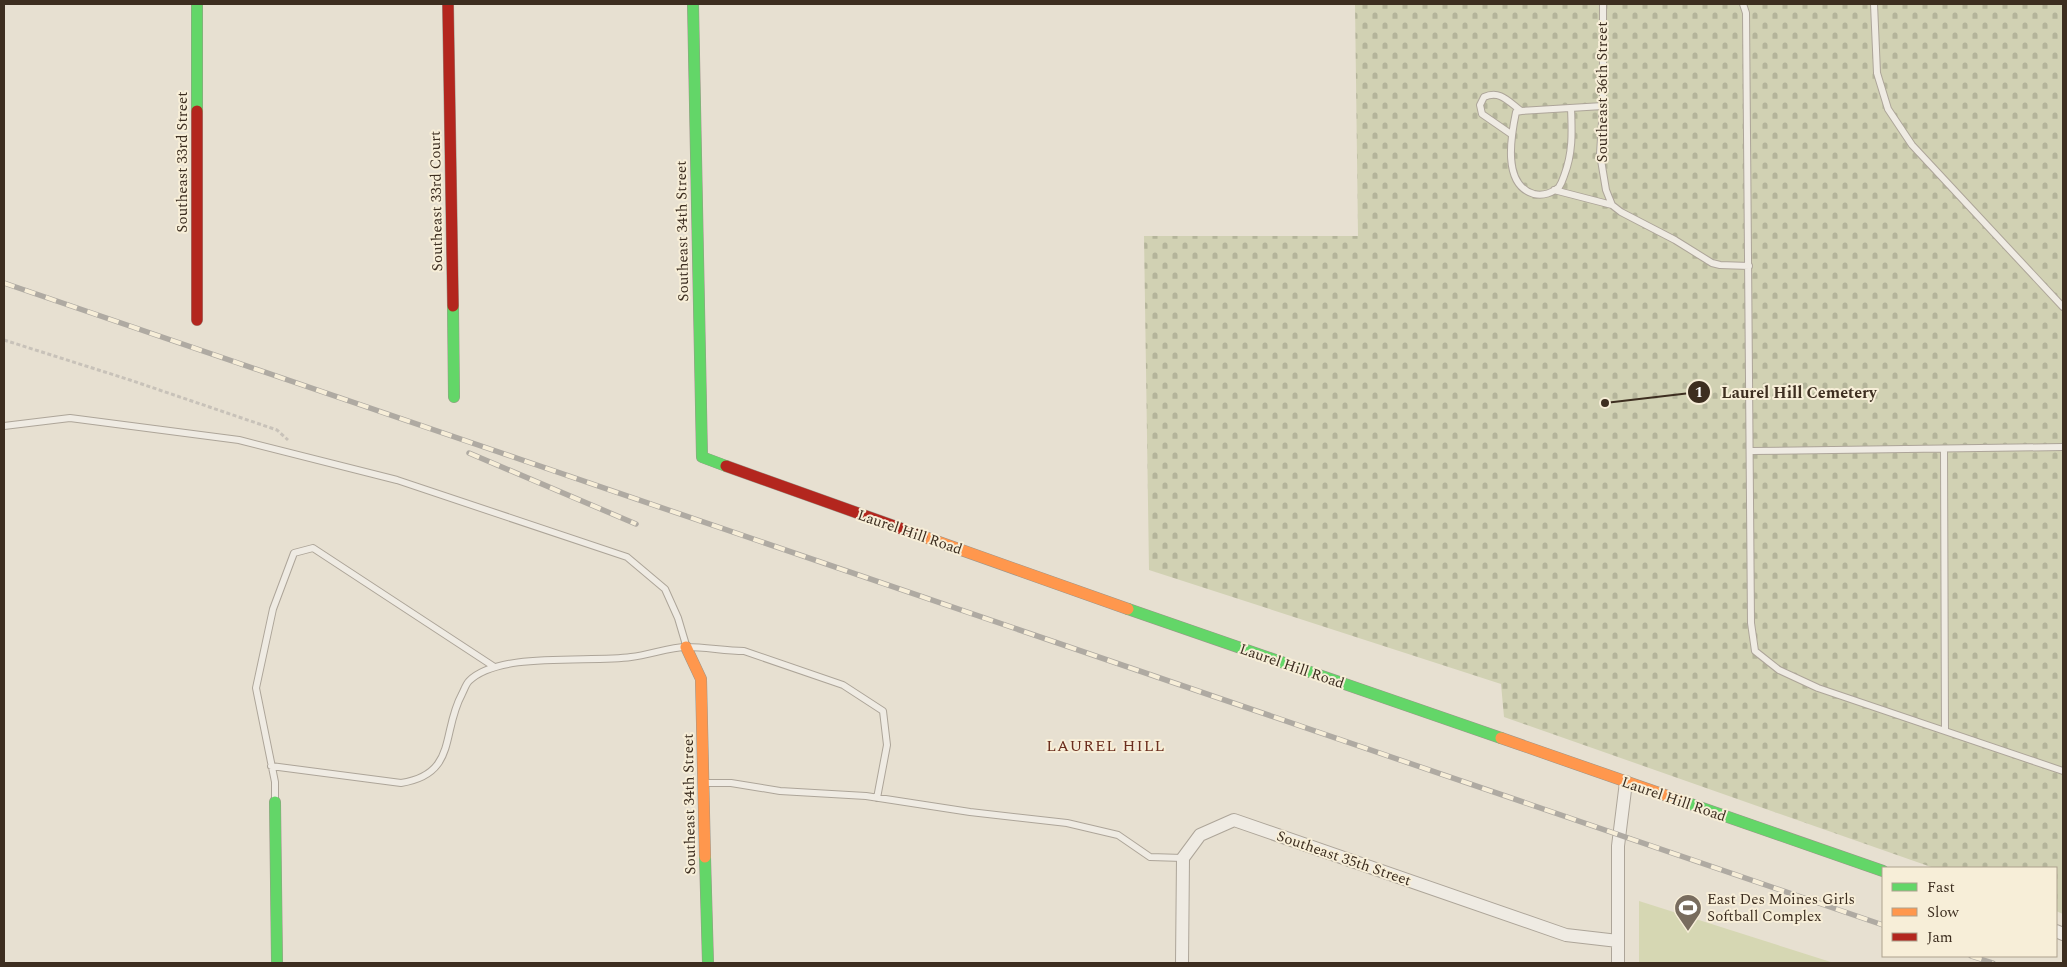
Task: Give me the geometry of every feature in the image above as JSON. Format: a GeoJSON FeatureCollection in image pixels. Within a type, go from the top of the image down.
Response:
{"type":"FeatureCollection","features":[{"type":"Feature","properties":{"kind":"street","name":"Southeast 33rd Street"},"geometry":{"type":"LineString","coordinates":[[197,4],[197,320]]}},
{"type":"Feature","properties":{"kind":"street","name":"Southeast 33rd Court"},"geometry":{"type":"LineString","coordinates":[[448,4],[454,397]]}},
{"type":"Feature","properties":{"kind":"street","name":"Southeast 34th Street"},"geometry":{"type":"LineString","coordinates":[[693,4],[702,457]]}},
{"type":"Feature","properties":{"kind":"street","name":"Laurel Hill Road"},"geometry":{"type":"LineString","coordinates":[[702,457],[1064,587],[1882,871]]}},
{"type":"Feature","properties":{"kind":"street","name":"Southeast 34th Street"},"geometry":{"type":"LineString","coordinates":[[686,647],[701,679],[708,963]]}},
{"type":"Feature","properties":{"kind":"street"},"geometry":{"type":"LineString","coordinates":[[1618,963],[1618,840],[1626,782]]}},
{"type":"Feature","properties":{"kind":"street"},"geometry":{"type":"LineString","coordinates":[[275,802],[277,963]]}},
{"type":"Feature","properties":{"kind":"street","name":"Southeast 35th Street"},"geometry":{"type":"LineString","coordinates":[[1183,858],[1200,835],[1234,820],[1566,935],[1618,941]]}},
{"type":"Feature","properties":{"kind":"street"},"geometry":{"type":"LineString","coordinates":[[1182,963],[1183,858]]}},
{"type":"Feature","properties":{"kind":"lane","name":"Southeast 36th Street"},"geometry":{"type":"LineString","coordinates":[[1603,4],[1603,106],[1600,154],[1602,174],[1612,205]]}},
{"type":"Feature","properties":{"kind":"lane"},"geometry":{"type":"LineString","coordinates":[[1743,4],[1746,13],[1751,623],[1755,651],[1778,670],[1818,688],[2063,771]]}},
{"type":"Feature","properties":{"kind":"lane"},"geometry":{"type":"LineString","coordinates":[[1874,4],[1877,73],[1888,109],[1912,145],[2063,307]]}},
{"type":"Feature","properties":{"kind":"lane"},"geometry":{"type":"LineString","coordinates":[[1512,134],[1482,114],[1480,105],[1484,97],[1493,93],[1501,96],[1521,111]]}},
{"type":"Feature","properties":{"kind":"lane"},"geometry":{"type":"LineString","coordinates":[[1571,108],[1572,143],[1570,161],[1560,186],[1550,193],[1539,195],[1528,192],[1518,183],[1512,163],[1512,134],[1516,112],[1521,111],[1603,106]]}},
{"type":"Feature","properties":{"kind":"lane"},"geometry":{"type":"LineString","coordinates":[[1554,190],[1612,205],[1621,212],[1675,240],[1712,263],[1749,266]]}},
{"type":"Feature","properties":{"kind":"lane"},"geometry":{"type":"LineString","coordinates":[[4,426],[70,418],[239,440],[397,480],[627,557],[664,589],[678,618],[686,647]]}},
{"type":"Feature","properties":{"kind":"lane"},"geometry":{"type":"LineString","coordinates":[[1751,451],[2063,448]]}},
{"type":"Feature","properties":{"kind":"lane"},"geometry":{"type":"LineString","coordinates":[[1944,449],[1945,730]]}},
{"type":"Feature","properties":{"kind":"lane"},"geometry":{"type":"LineString","coordinates":[[275,802],[275,782],[256,688],[273,609],[294,552],[313,548],[493,666]]}},
{"type":"Feature","properties":{"kind":"lane"},"geometry":{"type":"LineString","coordinates":[[272,766],[401,783],[416,780],[433,770],[445,752],[458,702],[469,681],[493,666],[528,662],[631,658],[686,647],[744,651],[843,685],[883,711],[887,745],[877,798]]}},
{"type":"Feature","properties":{"kind":"lane"},"geometry":{"type":"LineString","coordinates":[[704,783],[731,783],[780,791],[877,798],[970,812],[1067,823],[1118,835],[1150,857],[1183,858]]}},
{"type":"Feature","properties":{"kind":"path"},"geometry":{"type":"LineString","coordinates":[[4,340],[277,430],[290,442]]}},
{"type":"Feature","properties":{"kind":"green space"},"geometry":{"type":"Polygon","coordinates":[[[1355,4],[2063,4],[2063,914],[2057,911],[2057,867],[1931,867],[1504,717],[1501,684],[1149,570],[1144,236],[1358,236],[1355,4]]]}},
{"type":"Feature","properties":{"kind":"green space","name":"East Des Moines Girls Softball Complex"},"geometry":{"type":"Polygon","coordinates":[[[1639,901],[1834,963],[1639,963],[1639,901]]]}},
{"type":"Feature","properties":{"kind":"railway"},"geometry":{"type":"LineString","coordinates":[[4,283],[1882,925]]}},
{"type":"Feature","properties":{"kind":"railway"},"geometry":{"type":"LineString","coordinates":[[469,453],[636,524]]}},
{"type":"Feature","properties":{"kind":"railway"},"geometry":{"type":"LineString","coordinates":[[1974,957],[1993,963]]}},
{"type":"Feature","properties":{"kind":"traffic: fast"},"geometry":{"type":"LineString","coordinates":[[197,4],[197,111]]}},
{"type":"Feature","properties":{"kind":"traffic: fast"},"geometry":{"type":"LineString","coordinates":[[693,4],[702,457],[726,466]]}},
{"type":"Feature","properties":{"kind":"traffic: fast"},"geometry":{"type":"LineString","coordinates":[[453,306],[454,397]]}},
{"type":"Feature","properties":{"kind":"traffic: fast"},"geometry":{"type":"LineString","coordinates":[[1128,609],[1501,738]]}},
{"type":"Feature","properties":{"kind":"traffic: fast"},"geometry":{"type":"LineString","coordinates":[[1679,800],[1882,871]]}},
{"type":"Feature","properties":{"kind":"traffic: fast"},"geometry":{"type":"LineString","coordinates":[[275,802],[277,963]]}},
{"type":"Feature","properties":{"kind":"traffic: fast"},"geometry":{"type":"LineString","coordinates":[[705,857],[708,963]]}},
{"type":"Feature","properties":{"kind":"traffic: slow"},"geometry":{"type":"LineString","coordinates":[[922,536],[1128,609]]}},
{"type":"Feature","properties":{"kind":"traffic: slow"},"geometry":{"type":"LineString","coordinates":[[686,647],[701,679],[705,857]]}},
{"type":"Feature","properties":{"kind":"traffic: slow"},"geometry":{"type":"LineString","coordinates":[[1501,738],[1679,800]]}},
{"type":"Feature","properties":{"kind":"traffic: jam"},"geometry":{"type":"LineString","coordinates":[[448,4],[453,306]]}},
{"type":"Feature","properties":{"kind":"traffic: jam"},"geometry":{"type":"LineString","coordinates":[[197,111],[197,320]]}},
{"type":"Feature","properties":{"kind":"traffic: jam"},"geometry":{"type":"LineString","coordinates":[[726,466],[922,536]]}},
{"type":"Feature","properties":{"kind":"place","name":"Laurel Hill Cemetery"},"geometry":{"type":"Point","coordinates":[1605,403]}},
{"type":"Feature","properties":{"kind":"place","name":"East Des Moines Girls Softball Complex"},"geometry":{"type":"Point","coordinates":[1688,932]}},
{"type":"Feature","properties":{"kind":"district","name":"LAUREL HILL"},"geometry":{"type":"Point","coordinates":[1106,745]}}]}
